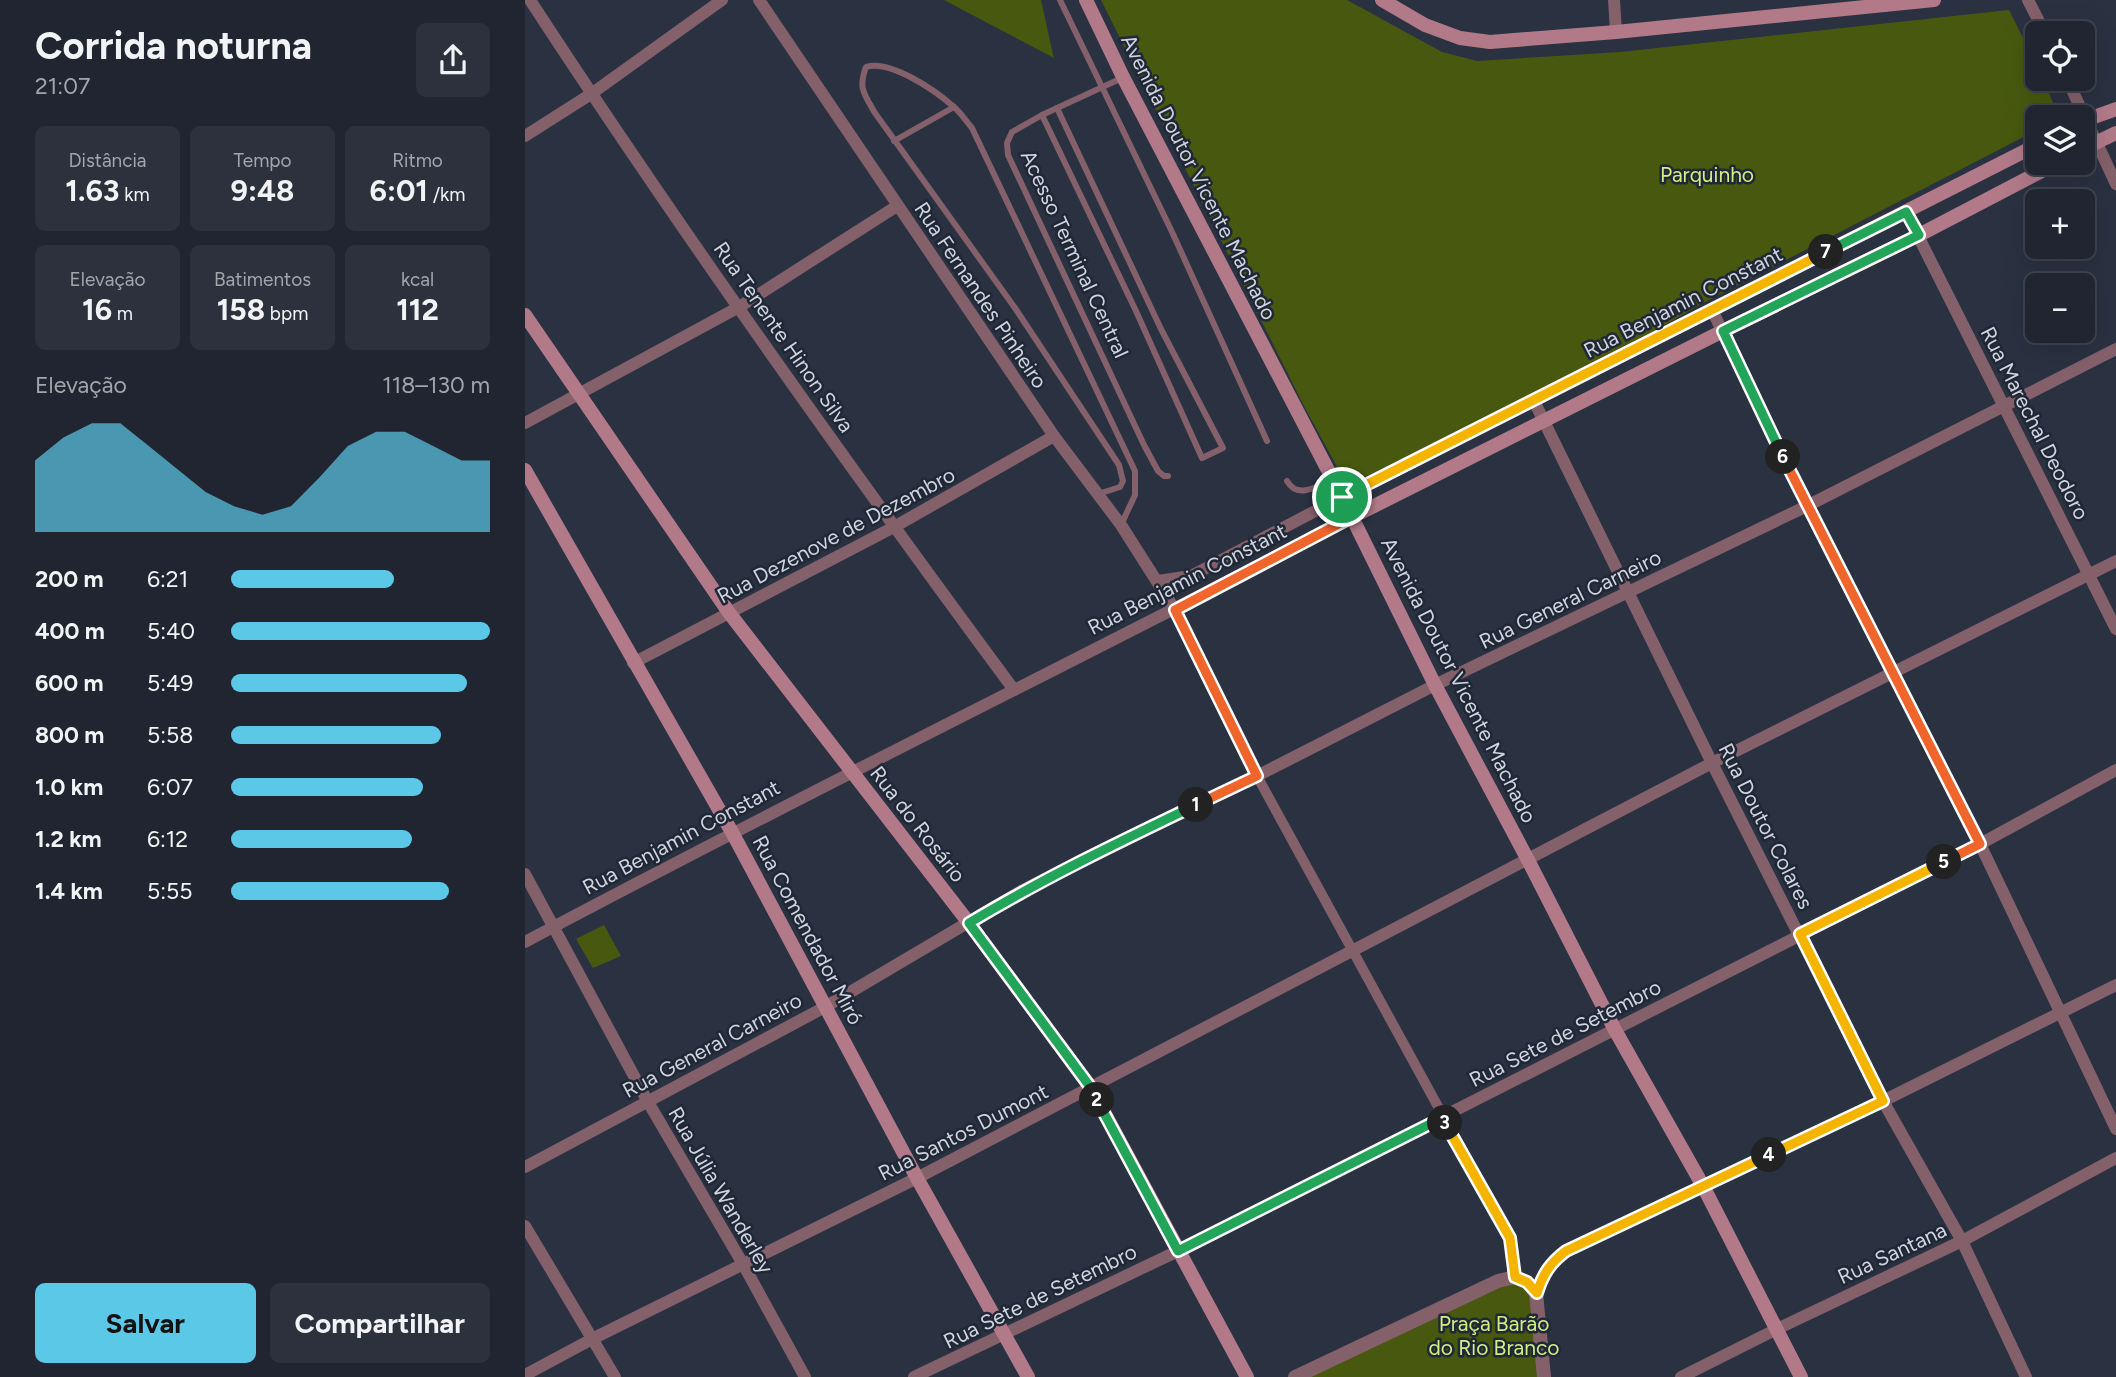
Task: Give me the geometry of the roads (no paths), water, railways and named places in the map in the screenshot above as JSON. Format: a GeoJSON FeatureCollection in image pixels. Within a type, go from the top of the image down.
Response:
{"type":"FeatureCollection","features":[{"type":"Feature","properties":{"kind":"main road","name":"Avenida Doutor Vicente Machado"},"geometry":{"type":"LineString","coordinates":[[1086,0],[1123,77],[1342,497],[1434,685],[1615,1030],[1703,1186],[1801,1377]]}},
{"type":"Feature","properties":{"kind":"main road"},"geometry":{"type":"LineString","coordinates":[[1381,0],[1425,25],[1460,38],[1490,42],[1934,0]]}},
{"type":"Feature","properties":{"kind":"main road"},"geometry":{"type":"LineString","coordinates":[[2095,116],[2116,109]]}},
{"type":"Feature","properties":{"kind":"main road"},"geometry":{"type":"LineString","coordinates":[[2096,142],[2116,133]]}},
{"type":"Feature","properties":{"kind":"main road","name":"Rua Benjamin Constant"},"geometry":{"type":"LineString","coordinates":[[1342,497],[2025,151]]}},
{"type":"Feature","properties":{"kind":"main road","name":"Rua Benjamin Constant"},"geometry":{"type":"LineString","coordinates":[[1352,517],[2034,175]]}},
{"type":"Feature","properties":{"kind":"main road","name":"Rua do Rosário"},"geometry":{"type":"LineString","coordinates":[[525,315],[730,614],[969,923],[1091,1088],[1247,1377]]}},
{"type":"Feature","properties":{"kind":"main road","name":"Rua Comendador Miró"},"geometry":{"type":"LineString","coordinates":[[525,470],[733,834],[917,1178],[1028,1377]]}},
{"type":"Feature","properties":{"kind":"street","name":"Rua Tenente Hinon Silva"},"geometry":{"type":"LineString","coordinates":[[530,0],[591,94],[739,307],[894,527],[1014,690]]}},
{"type":"Feature","properties":{"kind":"street"},"geometry":{"type":"LineString","coordinates":[[525,136],[591,94],[722,0]]}},
{"type":"Feature","properties":{"kind":"street","name":"Rua Fernandes Pinheiro"},"geometry":{"type":"LineString","coordinates":[[759,0],[1054,436],[1121,525],[1175,610]]}},
{"type":"Feature","properties":{"kind":"street"},"geometry":{"type":"LineString","coordinates":[[1614,0],[1616,32]]}},
{"type":"Feature","properties":{"kind":"street"},"geometry":{"type":"LineString","coordinates":[[2028,0],[2039,21]]}},
{"type":"Feature","properties":{"kind":"street"},"geometry":{"type":"LineString","coordinates":[[2096,142],[2116,184]]}},
{"type":"Feature","properties":{"kind":"street"},"geometry":{"type":"LineString","coordinates":[[525,423],[739,307],[897,206]]}},
{"type":"Feature","properties":{"kind":"street","name":"Rua Marechal Deodoro"},"geometry":{"type":"LineString","coordinates":[[1906,212],[2116,629]]}},
{"type":"Feature","properties":{"kind":"street"},"geometry":{"type":"LineString","coordinates":[[1712,310],[1807,506],[1980,844],[2116,1129]]}},
{"type":"Feature","properties":{"kind":"street","name":"Rua General Carneiro"},"geometry":{"type":"LineString","coordinates":[[525,1167],[825,1007],[1023,890],[1077,862],[1257,776],[1434,685],[1807,506],[2116,349]]}},
{"type":"Feature","properties":{"kind":"street","name":"Rua Doutor Colares"},"geometry":{"type":"LineString","coordinates":[[1534,401],[1712,763],[1883,1101],[1962,1241],[2026,1377]]}},
{"type":"Feature","properties":{"kind":"street","name":"Rua Dezenove de Dezembro"},"geometry":{"type":"LineString","coordinates":[[633,663],[894,527],[1054,436]]}},
{"type":"Feature","properties":{"kind":"street","name":"Rua Benjamin Constant"},"geometry":{"type":"LineString","coordinates":[[1158,581],[1191,576],[1342,497]]}},
{"type":"Feature","properties":{"kind":"street","name":"Rua Benjamin Constant"},"geometry":{"type":"LineString","coordinates":[[525,942],[850,772],[1175,610],[1352,517]]}},
{"type":"Feature","properties":{"kind":"street","name":"Rua Santos Dumont"},"geometry":{"type":"LineString","coordinates":[[525,1375],[917,1178],[1712,763],[2116,561]]}},
{"type":"Feature","properties":{"kind":"street"},"geometry":{"type":"LineString","coordinates":[[1175,610],[1257,776],[1510,1238],[1515,1277]]}},
{"type":"Feature","properties":{"kind":"street","name":"Rua Sete de Setembro"},"geometry":{"type":"LineString","coordinates":[[914,1377],[1178,1251],[1442,1118],[1980,844],[2116,770]]}},
{"type":"Feature","properties":{"kind":"street","name":"Rua Júlia Wanderley"},"geometry":{"type":"LineString","coordinates":[[525,874],[648,1102],[743,1264],[805,1377]]}},
{"type":"Feature","properties":{"kind":"street"},"geometry":{"type":"LineString","coordinates":[[1544,1377],[1537,1293],[1543,1274],[1552,1262],[1566,1251],[1883,1101],[2116,985]]}},
{"type":"Feature","properties":{"kind":"street","name":"Rua Santana"},"geometry":{"type":"LineString","coordinates":[[1681,1377],[1962,1241],[2116,1158]]}},
{"type":"Feature","properties":{"kind":"street"},"geometry":{"type":"LineString","coordinates":[[525,1226],[615,1377]]}},
{"type":"Feature","properties":{"kind":"street"},"geometry":{"type":"LineString","coordinates":[[1294,1377],[1498,1282],[1515,1277],[1527,1282],[1537,1293]]}},
{"type":"Feature","properties":{"kind":"lane"},"geometry":{"type":"LineString","coordinates":[[1060,0],[1260,430],[1268,441]]}},
{"type":"Feature","properties":{"kind":"lane"},"geometry":{"type":"LineString","coordinates":[[1098,494],[1120,487],[1123,481],[1119,465],[1015,308],[894,141],[862,92],[861,80],[866,67],[874,64],[890,67],[914,79],[954,107],[972,128],[1135,471],[1135,495],[1121,525]]}},
{"type":"Feature","properties":{"kind":"lane","name":"Acesso Terminal Central"},"geometry":{"type":"LineString","coordinates":[[1123,77],[1012,132],[1007,143],[1008,155],[1144,445],[1158,471],[1168,476]]}},
{"type":"Feature","properties":{"kind":"lane"},"geometry":{"type":"LineString","coordinates":[[894,141],[954,107]]}},
{"type":"Feature","properties":{"kind":"lane"},"geometry":{"type":"LineString","coordinates":[[1042,115],[1136,311],[1202,458],[1223,448],[1161,329],[1057,108]]}},
{"type":"Feature","properties":{"kind":"lane"},"geometry":{"type":"LineString","coordinates":[[1287,481],[1297,492],[1304,492],[1333,480]]}},
{"type":"Feature","properties":{"kind":"park label","name":"Parquinho"},"geometry":{"type":"Point","coordinates":[1707,174]}},
{"type":"Feature","properties":{"kind":"park label","name":"Praça Barão do Rio Branco"},"geometry":{"type":"Point","coordinates":[1494,1335]}}]}
